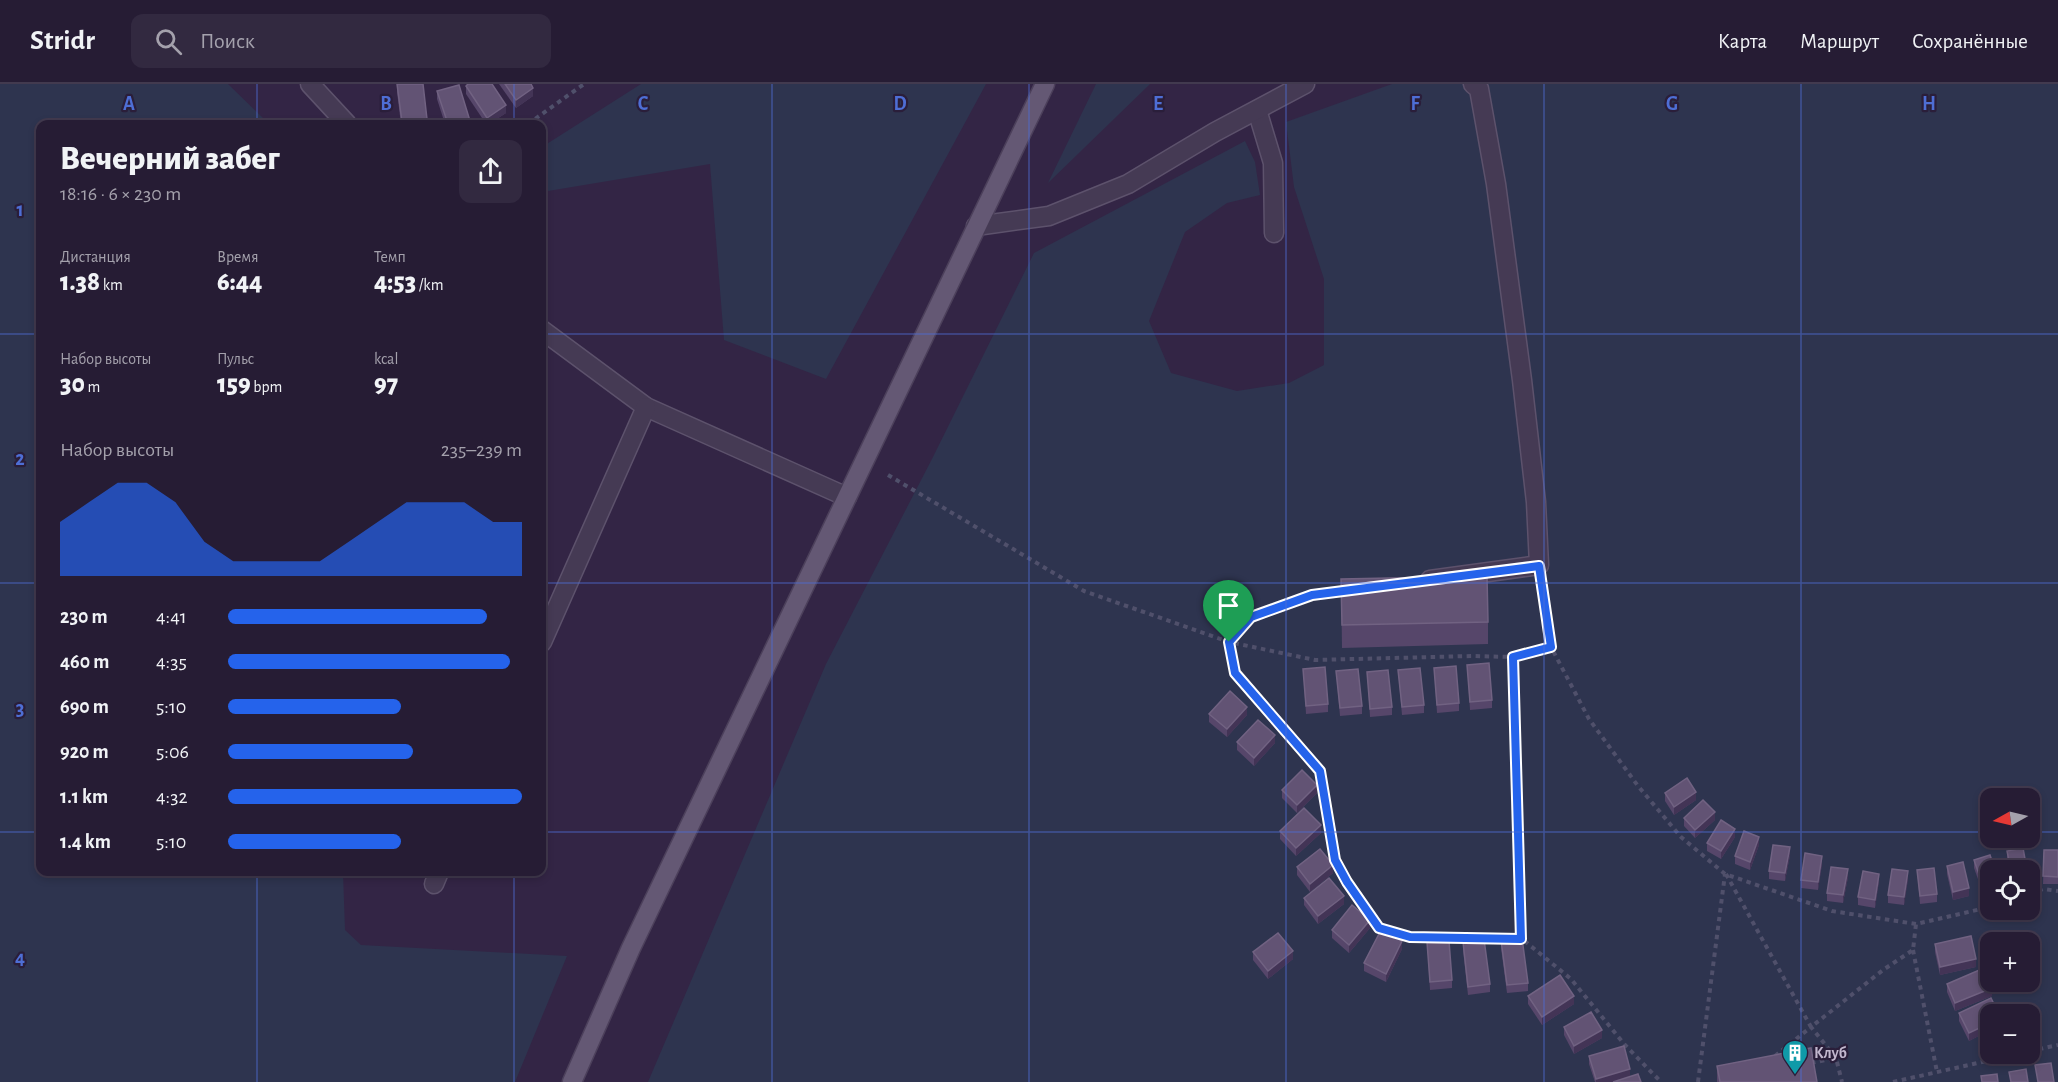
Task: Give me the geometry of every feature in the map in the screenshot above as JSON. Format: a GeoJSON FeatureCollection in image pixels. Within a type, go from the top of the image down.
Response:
{"type":"FeatureCollection","features":[{"type":"Feature","properties":{"kind":"main road"},"geometry":{"type":"LineString","coordinates":[[572,1082],[631,948],[1045,84]]}},
{"type":"Feature","properties":{"kind":"lane"},"geometry":{"type":"LineString","coordinates":[[309,84],[343,120]]}},
{"type":"Feature","properties":{"kind":"lane"},"geometry":{"type":"LineString","coordinates":[[976,226],[1050,216],[1128,184],[1305,84]]}},
{"type":"Feature","properties":{"kind":"lane"},"geometry":{"type":"LineString","coordinates":[[1415,582],[1539,566],[1536,502],[1496,184],[1479,89],[1473,84]]}},
{"type":"Feature","properties":{"kind":"lane"},"geometry":{"type":"LineString","coordinates":[[1257,110],[1274,163],[1274,233]]}},
{"type":"Feature","properties":{"kind":"lane"},"geometry":{"type":"LineString","coordinates":[[546,333],[646,407],[847,497]]}},
{"type":"Feature","properties":{"kind":"lane"},"geometry":{"type":"LineString","coordinates":[[546,633],[646,407]]}},
{"type":"Feature","properties":{"kind":"path"},"geometry":{"type":"LineString","coordinates":[[534,120],[584,84]]}},
{"type":"Feature","properties":{"kind":"path"},"geometry":{"type":"LineString","coordinates":[[864,461],[1084,591],[1229,642],[1315,660],[1513,657],[1551,647]]}},
{"type":"Feature","properties":{"kind":"path"},"geometry":{"type":"LineString","coordinates":[[1539,566],[1551,647],[1589,719],[1638,786],[1681,837],[1725,874],[1811,1027],[1836,1058],[1842,1082]]}},
{"type":"Feature","properties":{"kind":"path"},"geometry":{"type":"LineString","coordinates":[[1229,642],[1251,617],[1312,595],[1346,590]]}},
{"type":"Feature","properties":{"kind":"path"},"geometry":{"type":"LineString","coordinates":[[1229,642],[1235,673],[1320,771],[1335,860],[1347,882],[1379,928],[1410,937],[1521,939],[1571,979],[1625,1045],[1661,1082]]}},
{"type":"Feature","properties":{"kind":"path"},"geometry":{"type":"LineString","coordinates":[[1513,657],[1521,939]]}},
{"type":"Feature","properties":{"kind":"path"},"geometry":{"type":"LineString","coordinates":[[1725,874],[1832,911],[1916,924],[1980,908]]}},
{"type":"Feature","properties":{"kind":"path"},"geometry":{"type":"LineString","coordinates":[[1698,1082],[1725,874]]}},
{"type":"Feature","properties":{"kind":"path"},"geometry":{"type":"LineString","coordinates":[[2040,890],[2058,891]]}},
{"type":"Feature","properties":{"kind":"path"},"geometry":{"type":"LineString","coordinates":[[1916,924],[1913,950],[1937,1072]]}},
{"type":"Feature","properties":{"kind":"path"},"geometry":{"type":"LineString","coordinates":[[1769,1061],[1882,970],[1913,950]]}},
{"type":"Feature","properties":{"kind":"path"},"geometry":{"type":"LineString","coordinates":[[2040,1049],[2058,1045]]}},
{"type":"Feature","properties":{"kind":"path"},"geometry":{"type":"LineString","coordinates":[[1804,1064],[1836,1058]]}},
{"type":"Feature","properties":{"kind":"path"},"geometry":{"type":"LineString","coordinates":[[1893,1082],[1980,1062]]}},
{"type":"Feature","properties":{"kind":"shaded area"},"geometry":{"type":"Polygon","coordinates":[[[0,84],[228,84],[265,120],[36,120],[36,876],[343,876],[345,930],[361,945],[567,956],[515,1082],[0,1082],[0,84]]]}},
{"type":"Feature","properties":{"kind":"shaded area"},"geometry":{"type":"Polygon","coordinates":[[[641,84],[986,84],[826,379],[724,340],[710,164],[546,191],[546,144],[641,84]]]}},
{"type":"Feature","properties":{"kind":"shaded area"},"geometry":{"type":"Polygon","coordinates":[[[1096,84],[1150,84],[1048,183],[1096,84]]]}},
{"type":"Feature","properties":{"kind":"shaded area"},"geometry":{"type":"Polygon","coordinates":[[[1392,84],[2058,84],[2058,1082],[648,1082],[826,664],[933,457],[1034,253],[1245,141],[1255,162],[1260,195],[1227,203],[1185,232],[1149,321],[1171,373],[1237,391],[1289,383],[1324,365],[1324,279],[1294,187],[1286,122],[1392,84]]]}},
{"type":"Feature","properties":{"kind":"building"},"geometry":{"type":"Polygon","coordinates":[[[397,84],[423,84],[427,119],[402,120],[397,84]]]}},
{"type":"Feature","properties":{"kind":"building"},"geometry":{"type":"Polygon","coordinates":[[[468,84],[492,84],[506,105],[487,118],[466,86],[468,84]]]}},
{"type":"Feature","properties":{"kind":"building"},"geometry":{"type":"Polygon","coordinates":[[[505,84],[531,84],[533,88],[516,100],[505,84]]]}},
{"type":"Feature","properties":{"kind":"building"},"geometry":{"type":"Polygon","coordinates":[[[459,85],[470,120],[447,120],[437,91],[459,85]]]}},
{"type":"Feature","properties":{"kind":"building"},"geometry":{"type":"Polygon","coordinates":[[[1487,576],[1488,622],[1342,625],[1341,579],[1487,576]]]}},
{"type":"Feature","properties":{"kind":"building"},"geometry":{"type":"Polygon","coordinates":[[[1489,663],[1492,700],[1470,702],[1467,665],[1489,663]]]}},
{"type":"Feature","properties":{"kind":"building"},"geometry":{"type":"Polygon","coordinates":[[[1456,666],[1459,703],[1437,705],[1434,668],[1456,666]]]}},
{"type":"Feature","properties":{"kind":"building"},"geometry":{"type":"Polygon","coordinates":[[[1325,667],[1328,704],[1306,706],[1303,669],[1325,667]]]}},
{"type":"Feature","properties":{"kind":"building"},"geometry":{"type":"Polygon","coordinates":[[[1420,668],[1424,705],[1402,707],[1398,670],[1420,668]]]}},
{"type":"Feature","properties":{"kind":"building"},"geometry":{"type":"Polygon","coordinates":[[[1358,669],[1362,706],[1340,708],[1336,671],[1358,669]]]}},
{"type":"Feature","properties":{"kind":"building"},"geometry":{"type":"Polygon","coordinates":[[[1388,670],[1392,707],[1370,709],[1367,672],[1388,670]]]}},
{"type":"Feature","properties":{"kind":"building"},"geometry":{"type":"Polygon","coordinates":[[[1230,691],[1247,707],[1227,729],[1209,714],[1230,691]]]}},
{"type":"Feature","properties":{"kind":"building"},"geometry":{"type":"Polygon","coordinates":[[[1258,720],[1275,735],[1254,758],[1237,742],[1258,720]]]}},
{"type":"Feature","properties":{"kind":"building"},"geometry":{"type":"Polygon","coordinates":[[[1302,770],[1317,785],[1297,805],[1282,790],[1302,770]]]}},
{"type":"Feature","properties":{"kind":"building"},"geometry":{"type":"Polygon","coordinates":[[[1687,778],[1696,792],[1674,807],[1665,793],[1687,778]]]}},
{"type":"Feature","properties":{"kind":"building"},"geometry":{"type":"Polygon","coordinates":[[[1703,800],[1715,812],[1695,830],[1684,818],[1703,800]]]}},
{"type":"Feature","properties":{"kind":"building"},"geometry":{"type":"Polygon","coordinates":[[[1304,808],[1321,825],[1296,848],[1280,831],[1304,808]]]}},
{"type":"Feature","properties":{"kind":"building"},"geometry":{"type":"Polygon","coordinates":[[[1721,820],[1735,829],[1721,851],[1707,843],[1721,820]]]}},
{"type":"Feature","properties":{"kind":"building"},"geometry":{"type":"Polygon","coordinates":[[[1744,831],[1759,837],[1750,862],[1735,856],[1744,831]]]}},
{"type":"Feature","properties":{"kind":"building"},"geometry":{"type":"Polygon","coordinates":[[[1773,845],[1790,847],[1785,873],[1769,871],[1773,845]]]}},
{"type":"Feature","properties":{"kind":"building"},"geometry":{"type":"Polygon","coordinates":[[[2023,848],[2025,860],[2009,860],[2007,851],[2023,848]]]}},
{"type":"Feature","properties":{"kind":"building"},"geometry":{"type":"Polygon","coordinates":[[[1320,849],[1333,865],[1310,884],[1297,867],[1320,849]]]}},
{"type":"Feature","properties":{"kind":"building"},"geometry":{"type":"Polygon","coordinates":[[[2044,850],[2058,850],[2058,877],[2043,876],[2044,850]]]}},
{"type":"Feature","properties":{"kind":"building"},"geometry":{"type":"Polygon","coordinates":[[[1805,853],[1822,856],[1818,882],[1801,880],[1805,853]]]}},
{"type":"Feature","properties":{"kind":"building"},"geometry":{"type":"Polygon","coordinates":[[[1990,855],[1992,860],[1980,860],[1980,877],[1974,860],[1990,855]]]}},
{"type":"Feature","properties":{"kind":"building"},"geometry":{"type":"Polygon","coordinates":[[[1963,862],[1969,888],[1953,892],[1947,866],[1963,862]]]}},
{"type":"Feature","properties":{"kind":"building"},"geometry":{"type":"Polygon","coordinates":[[[1831,867],[1848,869],[1843,895],[1827,893],[1831,867]]]}},
{"type":"Feature","properties":{"kind":"building"},"geometry":{"type":"Polygon","coordinates":[[[1934,868],[1937,894],[1920,896],[1917,870],[1934,868]]]}},
{"type":"Feature","properties":{"kind":"building"},"geometry":{"type":"Polygon","coordinates":[[[1892,869],[1908,871],[1904,897],[1888,895],[1892,869]]]}},
{"type":"Feature","properties":{"kind":"building"},"geometry":{"type":"Polygon","coordinates":[[[1863,871],[1879,874],[1875,900],[1858,897],[1863,871]]]}},
{"type":"Feature","properties":{"kind":"building"},"geometry":{"type":"Polygon","coordinates":[[[1329,878],[1344,896],[1318,916],[1304,898],[1329,878]]]}},
{"type":"Feature","properties":{"kind":"building"},"geometry":{"type":"Polygon","coordinates":[[[1352,905],[1370,920],[1349,945],[1332,930],[1352,905]]]}},
{"type":"Feature","properties":{"kind":"building"},"geometry":{"type":"Polygon","coordinates":[[[1381,930],[1402,941],[1386,974],[1364,963],[1381,930]]]}},
{"type":"Feature","properties":{"kind":"building"},"geometry":{"type":"Polygon","coordinates":[[[1278,933],[1293,951],[1268,971],[1253,952],[1278,933]]]}},
{"type":"Feature","properties":{"kind":"building"},"geometry":{"type":"Polygon","coordinates":[[[1971,936],[1976,959],[1940,967],[1935,944],[1971,936]]]}},
{"type":"Feature","properties":{"kind":"building"},"geometry":{"type":"Polygon","coordinates":[[[1522,938],[1528,983],[1507,985],[1501,940],[1522,938]]]}},
{"type":"Feature","properties":{"kind":"building"},"geometry":{"type":"Polygon","coordinates":[[[1484,939],[1490,984],[1468,987],[1463,942],[1484,939]]]}},
{"type":"Feature","properties":{"kind":"building"},"geometry":{"type":"Polygon","coordinates":[[[1449,941],[1452,980],[1430,982],[1427,942],[1449,941]]]}},
{"type":"Feature","properties":{"kind":"building"},"geometry":{"type":"Polygon","coordinates":[[[1980,970],[1980,992],[1982,992],[1955,1003],[1947,984],[1980,970]]]}},
{"type":"Feature","properties":{"kind":"building"},"geometry":{"type":"Polygon","coordinates":[[[1560,975],[1574,996],[1542,1017],[1528,996],[1560,975]]]}},
{"type":"Feature","properties":{"kind":"building"},"geometry":{"type":"Polygon","coordinates":[[[1991,998],[1994,1004],[1980,1004],[1980,1028],[1969,1033],[1959,1013],[1991,998]]]}},
{"type":"Feature","properties":{"kind":"building"},"geometry":{"type":"Polygon","coordinates":[[[1591,1012],[1602,1030],[1574,1046],[1564,1027],[1591,1012]]]}},
{"type":"Feature","properties":{"kind":"building"},"geometry":{"type":"Polygon","coordinates":[[[1624,1046],[1630,1069],[1596,1079],[1589,1056],[1624,1046]]]}},
{"type":"Feature","properties":{"kind":"building"},"geometry":{"type":"Polygon","coordinates":[[[1811,1048],[1817,1082],[1720,1082],[1717,1066],[1811,1048]]]}},
{"type":"Feature","properties":{"kind":"building"},"geometry":{"type":"Polygon","coordinates":[[[2051,1063],[2054,1082],[2038,1082],[2035,1065],[2051,1063]]]}},
{"type":"Feature","properties":{"kind":"building"},"geometry":{"type":"Polygon","coordinates":[[[2026,1069],[2028,1082],[2011,1082],[2009,1072],[2026,1069]]]}},
{"type":"Feature","properties":{"kind":"building"},"geometry":{"type":"Polygon","coordinates":[[[1638,1074],[1641,1082],[1613,1082],[1638,1074]]]}},
{"type":"Feature","properties":{"kind":"building"},"geometry":{"type":"Polygon","coordinates":[[[1997,1074],[1998,1082],[1982,1082],[1981,1076],[1997,1074]]]}},
{"type":"Feature","properties":{"kind":"place","name":"Клуб"},"geometry":{"type":"Point","coordinates":[1795,1076]}},
{"type":"Feature","properties":{"kind":"route"},"geometry":{"type":"LineString","coordinates":[[1539,566],[1551,647],[1513,657],[1521,939],[1410,937],[1379,928],[1347,882],[1335,860],[1320,771],[1235,673],[1229,642],[1251,617],[1312,595],[1539,566]]}}]}
